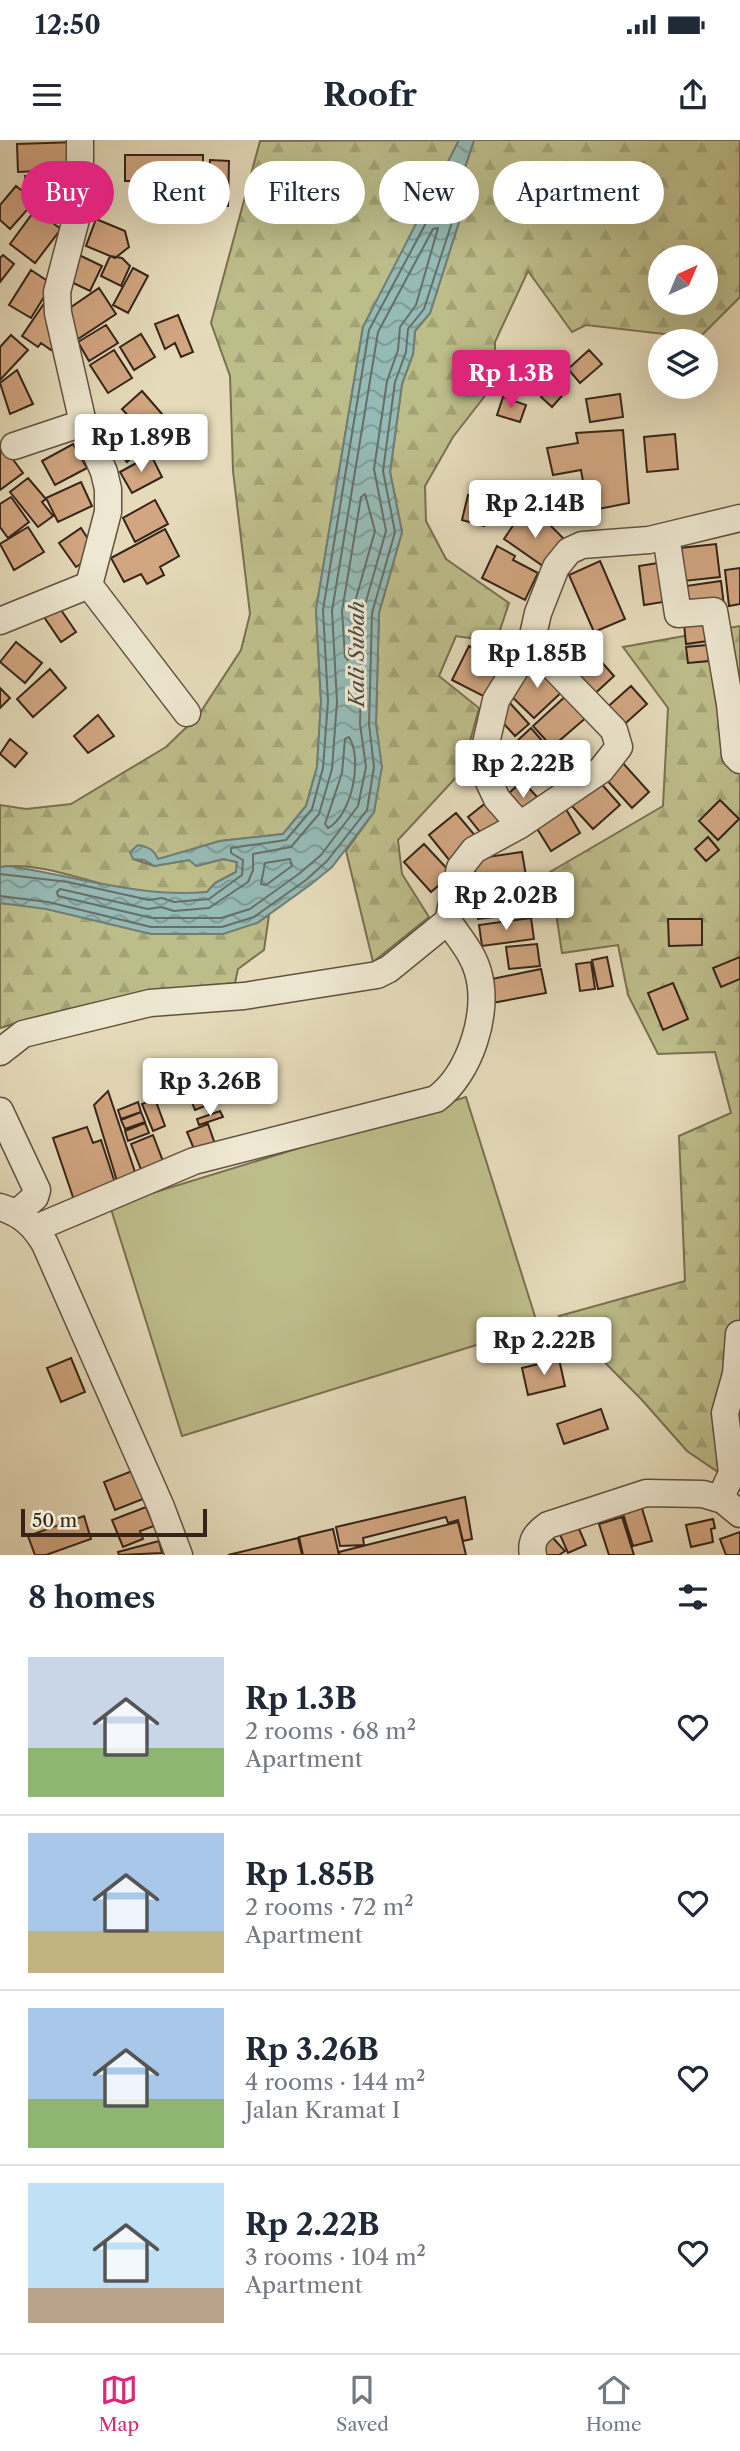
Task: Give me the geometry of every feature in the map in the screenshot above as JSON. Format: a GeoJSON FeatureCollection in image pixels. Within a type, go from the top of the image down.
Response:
{"type":"FeatureCollection","features":[{"type":"Feature","properties":{"kind":"street"},"geometry":{"type":"LineString","coordinates":[[80,140],[80,204],[57,292],[58,313],[83,424],[104,471],[107,489],[108,512],[89,585]]}},
{"type":"Feature","properties":{"kind":"street"},"geometry":{"type":"LineString","coordinates":[[14,446],[83,424]]}},
{"type":"Feature","properties":{"kind":"street"},"geometry":{"type":"LineString","coordinates":[[520,825],[497,799],[481,765],[496,700],[531,644],[538,613],[556,567],[569,551],[582,545],[666,536],[740,518]]}},
{"type":"Feature","properties":{"kind":"street"},"geometry":{"type":"LineString","coordinates":[[666,536],[678,614],[714,611],[730,704],[735,755],[740,760]]}},
{"type":"Feature","properties":{"kind":"street"},"geometry":{"type":"LineString","coordinates":[[0,621],[89,585]]}},
{"type":"Feature","properties":{"kind":"street"},"geometry":{"type":"LineString","coordinates":[[89,585],[187,713]]}},
{"type":"Feature","properties":{"kind":"street"},"geometry":{"type":"LineString","coordinates":[[0,1052],[23,1034],[150,1003],[244,996],[377,975],[400,962],[448,921],[460,867],[474,850],[520,825],[608,765],[619,747],[614,730],[531,644]]}},
{"type":"Feature","properties":{"kind":"street"},"geometry":{"type":"LineString","coordinates":[[18,1216],[194,1161],[436,1099],[457,1079],[464,1064],[478,1026],[483,998],[472,956],[448,921]]}},
{"type":"Feature","properties":{"kind":"street"},"geometry":{"type":"LineString","coordinates":[[0,1111],[37,1190],[35,1197],[18,1216]]}},
{"type":"Feature","properties":{"kind":"street"},"geometry":{"type":"LineString","coordinates":[[18,1216],[161,1507],[179,1555]]}},
{"type":"Feature","properties":{"kind":"street"},"geometry":{"type":"LineString","coordinates":[[533,1555],[532,1542],[538,1532],[548,1525],[614,1501],[646,1493],[693,1494],[730,1506],[732,1473],[725,1413],[736,1374],[739,1334]]}},
{"type":"Feature","properties":{"kind":"green space"},"geometry":{"type":"Polygon","coordinates":[[[459,140],[449,161],[379,161],[379,224],[418,224],[363,327],[316,610],[321,701],[317,767],[306,806],[283,834],[220,841],[158,860],[133,859],[154,866],[189,860],[197,866],[223,859],[237,862],[236,872],[215,883],[207,892],[143,892],[45,869],[0,867],[0,805],[26,809],[71,804],[166,747],[198,716],[241,650],[250,614],[233,471],[230,376],[211,323],[244,200],[244,224],[365,224],[365,161],[255,161],[260,141],[459,140]]]}},
{"type":"Feature","properties":{"kind":"green space"},"geometry":{"type":"Polygon","coordinates":[[[474,140],[740,140],[740,297],[708,329],[648,329],[648,332],[586,325],[572,332],[528,271],[495,342],[495,383],[453,437],[425,486],[426,521],[446,559],[509,603],[496,642],[456,636],[439,676],[479,708],[462,771],[398,840],[402,874],[429,917],[373,962],[346,851],[374,812],[381,767],[376,724],[379,613],[402,532],[390,472],[402,384],[413,354],[415,331],[430,313],[458,224],[479,224],[479,161],[467,161],[474,140]]]}},
{"type":"Feature","properties":{"kind":"green space"},"geometry":{"type":"Polygon","coordinates":[[[740,626],[740,1487],[687,1451],[642,1400],[559,1316],[685,1281],[679,1136],[731,1113],[715,1052],[658,1054],[628,995],[618,945],[562,953],[550,872],[663,806],[668,708],[623,647],[740,626]]]}},
{"type":"Feature","properties":{"kind":"green space"},"geometry":{"type":"Polygon","coordinates":[[[0,903],[257,923],[269,915],[264,950],[238,969],[235,983],[116,999],[0,1028],[0,903]]]}},
{"type":"Feature","properties":{"kind":"green space"},"geometry":{"type":"Polygon","coordinates":[[[466,1097],[538,1326],[182,1436],[110,1206],[466,1097]]]}},
{"type":"Feature","properties":{"kind":"water"},"geometry":{"type":"Polygon","coordinates":[[[459,140],[474,140],[467,161],[448,161],[459,140]]]}},
{"type":"Feature","properties":{"kind":"water","name":"Kali Subah"},"geometry":{"type":"Polygon","coordinates":[[[416,224],[458,224],[430,313],[415,331],[413,354],[402,384],[390,472],[402,532],[379,613],[376,724],[382,767],[374,812],[332,867],[310,885],[257,923],[223,934],[151,934],[46,909],[0,903],[0,867],[8,866],[132,889],[207,892],[215,883],[236,872],[237,862],[223,859],[196,866],[189,860],[154,866],[144,860],[133,859],[130,852],[138,845],[142,846],[153,851],[158,859],[220,841],[283,834],[306,806],[317,767],[321,701],[316,610],[363,327],[416,224]]]}},
{"type":"Feature","properties":{"kind":"building"},"geometry":{"type":"Polygon","coordinates":[[[77,142],[78,161],[21,161],[21,172],[18,172],[17,144],[77,142]]]}},
{"type":"Feature","properties":{"kind":"building"},"geometry":{"type":"Polygon","coordinates":[[[125,155],[203,155],[203,161],[128,161],[128,181],[125,181],[125,155]]]}},
{"type":"Feature","properties":{"kind":"building"},"geometry":{"type":"Polygon","coordinates":[[[16,186],[21,190],[21,217],[10,229],[0,220],[0,205],[16,186]]]}},
{"type":"Feature","properties":{"kind":"building"},"geometry":{"type":"Polygon","coordinates":[[[25,224],[54,224],[61,229],[35,263],[10,244],[25,224]]]}},
{"type":"Feature","properties":{"kind":"building"},"geometry":{"type":"Polygon","coordinates":[[[94,224],[108,224],[125,231],[129,247],[115,258],[86,246],[94,224]]]}},
{"type":"Feature","properties":{"kind":"building"},"geometry":{"type":"Polygon","coordinates":[[[3,255],[14,264],[0,282],[0,258],[3,255]]]}},
{"type":"Feature","properties":{"kind":"building"},"geometry":{"type":"Polygon","coordinates":[[[79,255],[102,266],[90,291],[67,280],[79,255]]]}},
{"type":"Feature","properties":{"kind":"building"},"geometry":{"type":"Polygon","coordinates":[[[110,256],[122,258],[130,266],[121,286],[101,276],[110,256]]]}},
{"type":"Feature","properties":{"kind":"building"},"geometry":{"type":"Polygon","coordinates":[[[133,268],[148,276],[128,313],[113,305],[133,268]]]}},
{"type":"Feature","properties":{"kind":"building"},"geometry":{"type":"Polygon","coordinates":[[[31,270],[52,284],[31,318],[9,305],[31,270]]]}},
{"type":"Feature","properties":{"kind":"building"},"geometry":{"type":"Polygon","coordinates":[[[99,288],[116,314],[78,339],[61,314],[99,288]]]}},
{"type":"Feature","properties":{"kind":"building"},"geometry":{"type":"Polygon","coordinates":[[[45,302],[61,335],[51,350],[41,343],[38,347],[22,336],[45,302]]]}},
{"type":"Feature","properties":{"kind":"building"},"geometry":{"type":"Polygon","coordinates":[[[178,315],[193,352],[181,357],[175,343],[165,349],[155,324],[178,315]]]}},
{"type":"Feature","properties":{"kind":"building"},"geometry":{"type":"Polygon","coordinates":[[[106,325],[118,343],[89,361],[78,342],[106,325]]]}},
{"type":"Feature","properties":{"kind":"building"},"geometry":{"type":"Polygon","coordinates":[[[141,334],[155,357],[134,370],[120,347],[141,334]]]}},
{"type":"Feature","properties":{"kind":"building"},"geometry":{"type":"Polygon","coordinates":[[[11,335],[28,350],[0,380],[0,347],[11,335]]]}},
{"type":"Feature","properties":{"kind":"building"},"geometry":{"type":"Polygon","coordinates":[[[114,350],[132,378],[108,393],[90,365],[114,350]]]}},
{"type":"Feature","properties":{"kind":"building"},"geometry":{"type":"Polygon","coordinates":[[[589,350],[602,364],[580,383],[568,369],[589,350]]]}},
{"type":"Feature","properties":{"kind":"building"},"geometry":{"type":"Polygon","coordinates":[[[17,370],[33,404],[10,414],[0,383],[17,370]]]}},
{"type":"Feature","properties":{"kind":"building"},"geometry":{"type":"Polygon","coordinates":[[[557,379],[568,389],[552,407],[541,397],[557,379]]]}},
{"type":"Feature","properties":{"kind":"building"},"geometry":{"type":"Polygon","coordinates":[[[142,391],[169,422],[149,439],[122,409],[142,391]]]}},
{"type":"Feature","properties":{"kind":"building"},"geometry":{"type":"Polygon","coordinates":[[[620,394],[623,417],[590,422],[586,399],[620,394]]]}},
{"type":"Feature","properties":{"kind":"building"},"geometry":{"type":"Polygon","coordinates":[[[503,397],[526,405],[520,422],[497,415],[503,397]]]}},
{"type":"Feature","properties":{"kind":"building"},"geometry":{"type":"Polygon","coordinates":[[[122,428],[140,450],[127,462],[108,439],[122,428]]]}},
{"type":"Feature","properties":{"kind":"building"},"geometry":{"type":"Polygon","coordinates":[[[623,430],[629,503],[588,511],[581,470],[553,475],[547,448],[578,443],[576,433],[623,430]]]}},
{"type":"Feature","properties":{"kind":"building"},"geometry":{"type":"Polygon","coordinates":[[[675,434],[678,469],[647,472],[644,437],[675,434]]]}},
{"type":"Feature","properties":{"kind":"building"},"geometry":{"type":"Polygon","coordinates":[[[73,444],[87,468],[55,485],[42,461],[73,444]]]}},
{"type":"Feature","properties":{"kind":"building"},"geometry":{"type":"Polygon","coordinates":[[[3,446],[23,473],[0,490],[0,449],[3,446]]]}},
{"type":"Feature","properties":{"kind":"building"},"geometry":{"type":"Polygon","coordinates":[[[151,455],[162,477],[132,493],[120,472],[151,455]]]}},
{"type":"Feature","properties":{"kind":"building"},"geometry":{"type":"Polygon","coordinates":[[[28,478],[46,499],[42,502],[53,516],[38,527],[10,492],[28,478]]]}},
{"type":"Feature","properties":{"kind":"building"},"geometry":{"type":"Polygon","coordinates":[[[81,482],[92,506],[58,522],[46,498],[81,482]]]}},
{"type":"Feature","properties":{"kind":"building"},"geometry":{"type":"Polygon","coordinates":[[[468,495],[491,500],[484,526],[462,520],[468,495]]]}},
{"type":"Feature","properties":{"kind":"building"},"geometry":{"type":"Polygon","coordinates":[[[11,497],[29,522],[8,538],[0,527],[0,504],[11,497]]]}},
{"type":"Feature","properties":{"kind":"building"},"geometry":{"type":"Polygon","coordinates":[[[155,500],[168,524],[135,542],[123,518],[155,500]]]}},
{"type":"Feature","properties":{"kind":"building"},"geometry":{"type":"Polygon","coordinates":[[[542,517],[563,538],[543,566],[504,539],[518,518],[533,527],[542,517]]]}},
{"type":"Feature","properties":{"kind":"building"},"geometry":{"type":"Polygon","coordinates":[[[28,527],[44,552],[14,570],[0,544],[28,527]]]}},
{"type":"Feature","properties":{"kind":"building"},"geometry":{"type":"Polygon","coordinates":[[[81,528],[97,553],[76,567],[59,543],[81,528]]]}},
{"type":"Feature","properties":{"kind":"building"},"geometry":{"type":"Polygon","coordinates":[[[165,529],[179,556],[160,567],[164,575],[147,584],[141,574],[124,582],[111,558],[165,529]]]}},
{"type":"Feature","properties":{"kind":"building"},"geometry":{"type":"Polygon","coordinates":[[[716,544],[720,577],[684,581],[680,548],[716,544]]]}},
{"type":"Feature","properties":{"kind":"building"},"geometry":{"type":"Polygon","coordinates":[[[497,546],[515,556],[513,560],[538,573],[525,600],[482,578],[497,546]]]}},
{"type":"Feature","properties":{"kind":"building"},"geometry":{"type":"Polygon","coordinates":[[[600,561],[625,619],[594,632],[569,575],[600,561]]]}},
{"type":"Feature","properties":{"kind":"building"},"geometry":{"type":"Polygon","coordinates":[[[658,563],[663,602],[644,605],[639,566],[658,563]]]}},
{"type":"Feature","properties":{"kind":"building"},"geometry":{"type":"Polygon","coordinates":[[[740,568],[740,604],[729,606],[725,570],[740,568]]]}},
{"type":"Feature","properties":{"kind":"building"},"geometry":{"type":"Polygon","coordinates":[[[721,581],[724,606],[689,611],[686,586],[721,581]]]}},
{"type":"Feature","properties":{"kind":"building"},"geometry":{"type":"Polygon","coordinates":[[[57,604],[76,632],[61,642],[42,614],[57,604]]]}},
{"type":"Feature","properties":{"kind":"building"},"geometry":{"type":"Polygon","coordinates":[[[706,622],[708,641],[686,644],[684,624],[706,622]]]}},
{"type":"Feature","properties":{"kind":"building"},"geometry":{"type":"Polygon","coordinates":[[[16,642],[42,663],[25,683],[0,662],[16,642]]]}},
{"type":"Feature","properties":{"kind":"building"},"geometry":{"type":"Polygon","coordinates":[[[707,645],[709,661],[688,663],[686,647],[707,645]]]}},
{"type":"Feature","properties":{"kind":"building"},"geometry":{"type":"Polygon","coordinates":[[[469,646],[506,665],[489,699],[452,680],[469,646]]]}},
{"type":"Feature","properties":{"kind":"building"},"geometry":{"type":"Polygon","coordinates":[[[598,658],[614,676],[589,699],[572,681],[598,658]]]}},
{"type":"Feature","properties":{"kind":"building"},"geometry":{"type":"Polygon","coordinates":[[[537,659],[565,689],[534,718],[510,695],[537,659]]]}},
{"type":"Feature","properties":{"kind":"building"},"geometry":{"type":"Polygon","coordinates":[[[50,669],[66,688],[33,717],[17,699],[50,669]]]}},
{"type":"Feature","properties":{"kind":"building"},"geometry":{"type":"Polygon","coordinates":[[[631,686],[647,704],[619,729],[603,711],[631,686]]]}},
{"type":"Feature","properties":{"kind":"building"},"geometry":{"type":"Polygon","coordinates":[[[0,688],[10,698],[0,708],[0,688]]]}},
{"type":"Feature","properties":{"kind":"building"},"geometry":{"type":"Polygon","coordinates":[[[568,694],[588,716],[552,747],[533,726],[568,694]]]}},
{"type":"Feature","properties":{"kind":"building"},"geometry":{"type":"Polygon","coordinates":[[[509,702],[529,724],[515,736],[495,714],[509,702]]]}},
{"type":"Feature","properties":{"kind":"building"},"geometry":{"type":"Polygon","coordinates":[[[98,715],[114,736],[88,753],[74,736],[98,715]]]}},
{"type":"Feature","properties":{"kind":"building"},"geometry":{"type":"Polygon","coordinates":[[[531,728],[551,751],[537,763],[517,741],[531,728]]]}},
{"type":"Feature","properties":{"kind":"building"},"geometry":{"type":"Polygon","coordinates":[[[10,739],[27,753],[15,767],[0,754],[10,739]]]}},
{"type":"Feature","properties":{"kind":"building"},"geometry":{"type":"Polygon","coordinates":[[[558,747],[578,767],[560,783],[542,762],[558,747]]]}},
{"type":"Feature","properties":{"kind":"building"},"geometry":{"type":"Polygon","coordinates":[[[621,761],[649,792],[632,808],[604,777],[621,761]]]}},
{"type":"Feature","properties":{"kind":"building"},"geometry":{"type":"Polygon","coordinates":[[[598,780],[620,805],[593,829],[571,805],[598,780]]]}},
{"type":"Feature","properties":{"kind":"building"},"geometry":{"type":"Polygon","coordinates":[[[522,781],[542,802],[523,819],[504,798],[522,781]]]}},
{"type":"Feature","properties":{"kind":"building"},"geometry":{"type":"Polygon","coordinates":[[[720,800],[739,819],[718,840],[699,821],[720,800]]]}},
{"type":"Feature","properties":{"kind":"building"},"geometry":{"type":"Polygon","coordinates":[[[487,802],[503,822],[484,837],[468,817],[487,802]]]}},
{"type":"Feature","properties":{"kind":"building"},"geometry":{"type":"Polygon","coordinates":[[[563,804],[580,833],[551,851],[533,822],[563,804]]]}},
{"type":"Feature","properties":{"kind":"building"},"geometry":{"type":"Polygon","coordinates":[[[456,813],[478,839],[450,861],[429,835],[456,813]]]}},
{"type":"Feature","properties":{"kind":"building"},"geometry":{"type":"Polygon","coordinates":[[[708,837],[719,850],[706,861],[695,849],[708,837]]]}},
{"type":"Feature","properties":{"kind":"building"},"geometry":{"type":"Polygon","coordinates":[[[424,844],[452,874],[431,892],[404,862],[424,844]]]}},
{"type":"Feature","properties":{"kind":"building"},"geometry":{"type":"Polygon","coordinates":[[[522,852],[527,882],[478,889],[473,859],[522,852]]]}},
{"type":"Feature","properties":{"kind":"building"},"geometry":{"type":"Polygon","coordinates":[[[525,886],[528,913],[478,919],[474,892],[525,886]]]}},
{"type":"Feature","properties":{"kind":"building"},"geometry":{"type":"Polygon","coordinates":[[[531,918],[534,939],[482,946],[479,925],[531,918]]]}},
{"type":"Feature","properties":{"kind":"building"},"geometry":{"type":"Polygon","coordinates":[[[668,919],[702,919],[702,945],[669,946],[668,919]]]}},
{"type":"Feature","properties":{"kind":"building"},"geometry":{"type":"Polygon","coordinates":[[[537,944],[540,966],[509,969],[506,947],[537,944]]]}},
{"type":"Feature","properties":{"kind":"building"},"geometry":{"type":"Polygon","coordinates":[[[607,957],[613,986],[598,989],[592,960],[607,957]]]}},
{"type":"Feature","properties":{"kind":"building"},"geometry":{"type":"Polygon","coordinates":[[[740,957],[740,979],[721,987],[713,968],[740,957]]]}},
{"type":"Feature","properties":{"kind":"building"},"geometry":{"type":"Polygon","coordinates":[[[591,962],[595,989],[580,991],[576,964],[591,962]]]}},
{"type":"Feature","properties":{"kind":"building"},"geometry":{"type":"Polygon","coordinates":[[[541,969],[546,993],[492,1003],[487,980],[541,969]]]}},
{"type":"Feature","properties":{"kind":"building"},"geometry":{"type":"Polygon","coordinates":[[[673,983],[688,1019],[663,1030],[648,993],[673,983]]]}},
{"type":"Feature","properties":{"kind":"building"},"geometry":{"type":"Polygon","coordinates":[[[208,1080],[212,1090],[192,1098],[188,1088],[208,1080]]]}},
{"type":"Feature","properties":{"kind":"building"},"geometry":{"type":"Polygon","coordinates":[[[108,1091],[136,1175],[117,1181],[94,1105],[108,1091]]]}},
{"type":"Feature","properties":{"kind":"building"},"geometry":{"type":"Polygon","coordinates":[[[211,1092],[215,1102],[195,1110],[191,1100],[211,1092]]]}},
{"type":"Feature","properties":{"kind":"building"},"geometry":{"type":"Polygon","coordinates":[[[155,1099],[165,1126],[153,1131],[142,1104],[155,1099]]]}},
{"type":"Feature","properties":{"kind":"building"},"geometry":{"type":"Polygon","coordinates":[[[138,1102],[141,1112],[121,1119],[118,1110],[138,1102]]]}},
{"type":"Feature","properties":{"kind":"building"},"geometry":{"type":"Polygon","coordinates":[[[220,1111],[223,1117],[199,1125],[197,1119],[220,1111]]]}},
{"type":"Feature","properties":{"kind":"building"},"geometry":{"type":"Polygon","coordinates":[[[141,1112],[145,1122],[125,1129],[121,1120],[141,1112]]]}},
{"type":"Feature","properties":{"kind":"building"},"geometry":{"type":"Polygon","coordinates":[[[145,1123],[149,1133],[128,1141],[125,1131],[145,1123]]]}},
{"type":"Feature","properties":{"kind":"building"},"geometry":{"type":"Polygon","coordinates":[[[208,1124],[216,1147],[196,1154],[187,1132],[208,1124]]]}},
{"type":"Feature","properties":{"kind":"building"},"geometry":{"type":"Polygon","coordinates":[[[87,1127],[93,1143],[101,1140],[117,1189],[75,1203],[53,1138],[87,1127]]]}},
{"type":"Feature","properties":{"kind":"building"},"geometry":{"type":"Polygon","coordinates":[[[153,1135],[164,1164],[142,1172],[131,1144],[153,1135]]]}},
{"type":"Feature","properties":{"kind":"building"},"geometry":{"type":"Polygon","coordinates":[[[71,1358],[85,1392],[61,1402],[47,1368],[71,1358]]]}},
{"type":"Feature","properties":{"kind":"building"},"geometry":{"type":"Polygon","coordinates":[[[559,1359],[565,1386],[528,1395],[522,1368],[559,1359]]]}},
{"type":"Feature","properties":{"kind":"building"},"geometry":{"type":"Polygon","coordinates":[[[601,1409],[608,1429],[564,1444],[557,1424],[601,1409]]]}},
{"type":"Feature","properties":{"kind":"building"},"geometry":{"type":"Polygon","coordinates":[[[132,1471],[143,1499],[115,1510],[104,1482],[132,1471]]]}},
{"type":"Feature","properties":{"kind":"building"},"geometry":{"type":"Polygon","coordinates":[[[465,1497],[472,1539],[463,1541],[458,1520],[448,1523],[446,1517],[363,1538],[364,1545],[340,1546],[336,1527],[465,1497]]]}},
{"type":"Feature","properties":{"kind":"building"},"geometry":{"type":"Polygon","coordinates":[[[640,1502],[652,1541],[633,1546],[621,1507],[640,1502]]]}},
{"type":"Feature","properties":{"kind":"building"},"geometry":{"type":"Polygon","coordinates":[[[146,1507],[154,1526],[140,1531],[143,1539],[123,1547],[112,1520],[146,1507]]]}},
{"type":"Feature","properties":{"kind":"building"},"geometry":{"type":"Polygon","coordinates":[[[84,1516],[91,1539],[46,1555],[35,1555],[28,1536],[84,1516]]]}},
{"type":"Feature","properties":{"kind":"building"},"geometry":{"type":"Polygon","coordinates":[[[622,1517],[634,1555],[609,1555],[599,1524],[622,1517]]]}},
{"type":"Feature","properties":{"kind":"building"},"geometry":{"type":"Polygon","coordinates":[[[713,1519],[713,1542],[691,1547],[686,1525],[713,1519]]]}},
{"type":"Feature","properties":{"kind":"building"},"geometry":{"type":"Polygon","coordinates":[[[458,1522],[466,1555],[340,1555],[339,1552],[458,1522]]]}},
{"type":"Feature","properties":{"kind":"building"},"geometry":{"type":"Polygon","coordinates":[[[576,1522],[586,1545],[568,1553],[558,1530],[576,1522]]]}},
{"type":"Feature","properties":{"kind":"building"},"geometry":{"type":"Polygon","coordinates":[[[333,1529],[339,1555],[303,1555],[299,1537],[333,1529]]]}},
{"type":"Feature","properties":{"kind":"building"},"geometry":{"type":"Polygon","coordinates":[[[740,1532],[740,1555],[726,1555],[720,1539],[740,1532]]]}},
{"type":"Feature","properties":{"kind":"building"},"geometry":{"type":"Polygon","coordinates":[[[552,1537],[565,1551],[559,1555],[540,1555],[537,1552],[552,1537]]]}},
{"type":"Feature","properties":{"kind":"building"},"geometry":{"type":"Polygon","coordinates":[[[298,1538],[302,1555],[228,1555],[298,1538]]]}},
{"type":"Feature","properties":{"kind":"building"},"geometry":{"type":"Polygon","coordinates":[[[159,1541],[162,1553],[119,1555],[118,1552],[159,1541]]]}}]}
